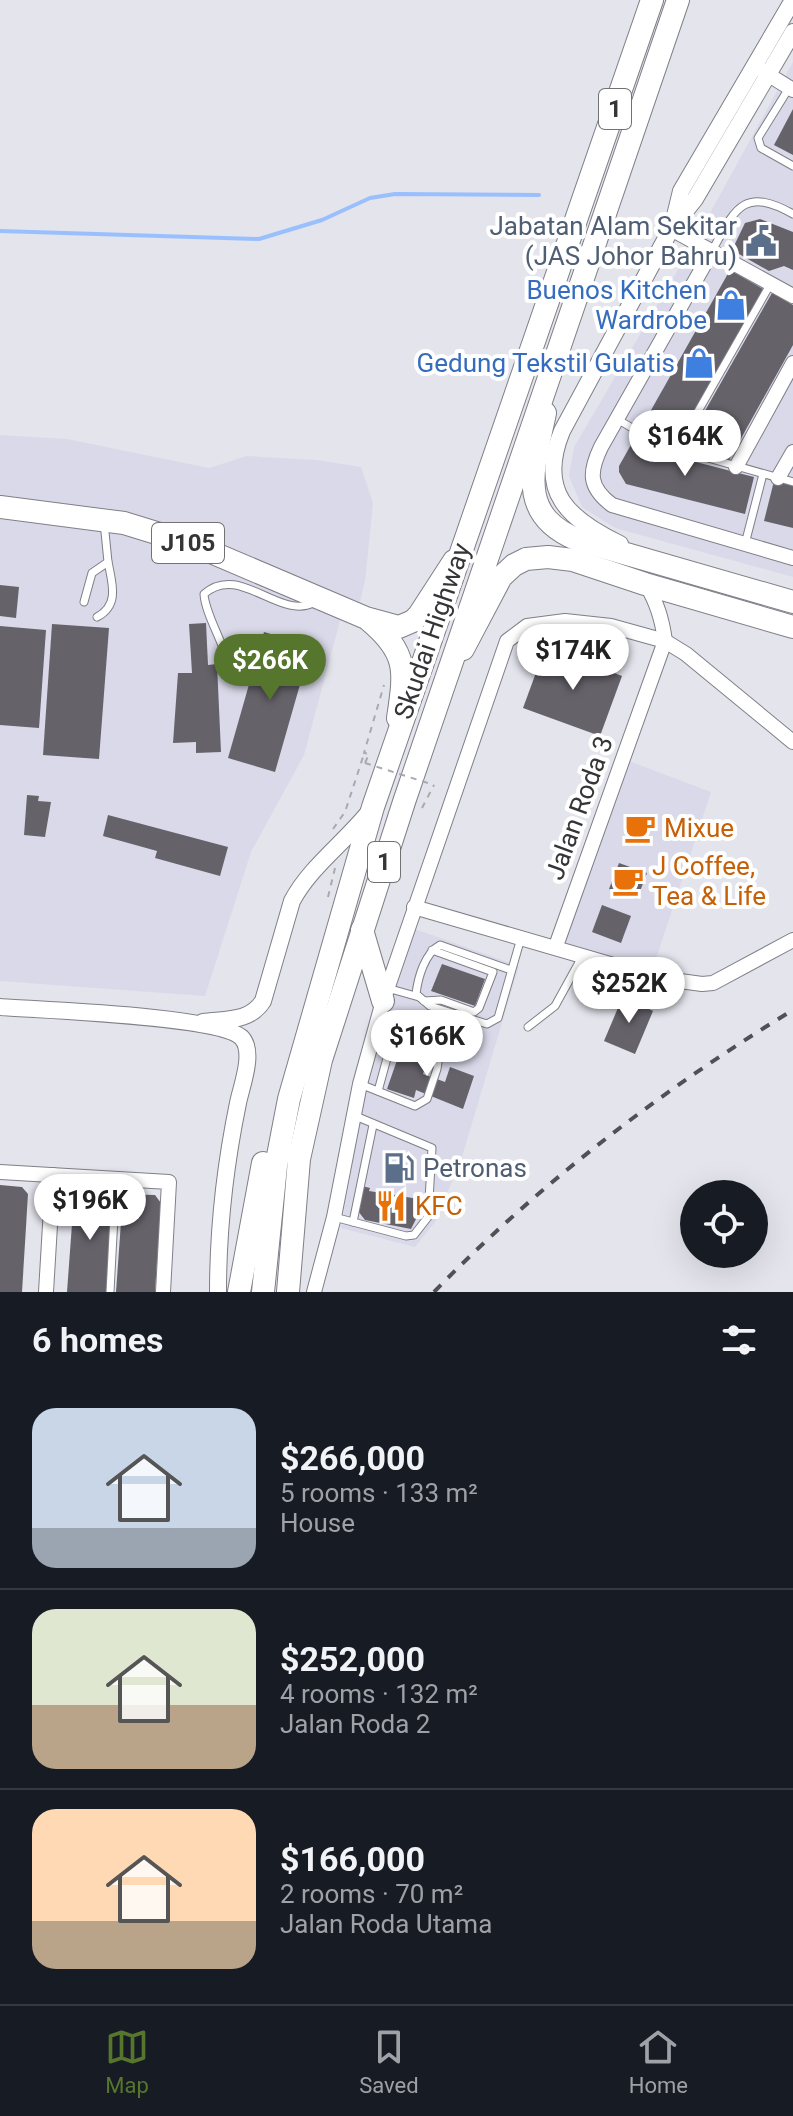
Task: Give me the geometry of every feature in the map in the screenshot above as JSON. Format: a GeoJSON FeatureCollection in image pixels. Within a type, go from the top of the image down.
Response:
{"type":"FeatureCollection","features":[{"type":"Feature","properties":{"kind":"main road","name":"Skudai Highway"},"geometry":{"type":"LineString","coordinates":[[263,1292],[276,1166],[289,1099],[373,807],[652,0]]}},
{"type":"Feature","properties":{"kind":"main road","name":"Skudai Highway"},"geometry":{"type":"LineString","coordinates":[[288,1292],[299,1159],[321,1060],[442,689],[678,0]]}},
{"type":"Feature","properties":{"kind":"main road"},"geometry":{"type":"LineString","coordinates":[[638,120],[695,0]]}},
{"type":"Feature","properties":{"kind":"main road"},"geometry":{"type":"LineString","coordinates":[[557,353],[533,472],[532,490],[537,507],[546,521],[559,532],[578,540],[793,602]]}},
{"type":"Feature","properties":{"kind":"main road","name":"J105"},"geometry":{"type":"LineString","coordinates":[[0,507],[124,523],[192,544],[366,618],[399,627],[413,621],[461,550]]}},
{"type":"Feature","properties":{"kind":"main road"},"geometry":{"type":"LineString","coordinates":[[442,689],[501,577],[526,559],[548,557],[573,560],[788,627]]}},
{"type":"Feature","properties":{"kind":"main road","name":"J105"},"geometry":{"type":"LineString","coordinates":[[366,618],[396,648],[404,671],[395,739]]}},
{"type":"Feature","properties":{"kind":"main road"},"geometry":{"type":"LineString","coordinates":[[362,930],[383,1003]]}},
{"type":"Feature","properties":{"kind":"main road"},"geometry":{"type":"LineString","coordinates":[[239,1292],[263,1164],[289,1099]]}},
{"type":"Feature","properties":{"kind":"street"},"geometry":{"type":"LineString","coordinates":[[654,560],[593,531],[571,514],[556,492],[554,449],[671,229],[695,199],[793,0]]}},
{"type":"Feature","properties":{"kind":"street"},"geometry":{"type":"LineString","coordinates":[[761,70],[793,32]]}},
{"type":"Feature","properties":{"kind":"street"},"geometry":{"type":"LineString","coordinates":[[761,70],[791,89]]}},
{"type":"Feature","properties":{"kind":"street"},"geometry":{"type":"LineString","coordinates":[[671,229],[793,296]]}},
{"type":"Feature","properties":{"kind":"street"},"geometry":{"type":"LineString","coordinates":[[712,251],[592,466],[594,486],[603,499],[612,505],[793,558]]}},
{"type":"Feature","properties":{"kind":"street"},"geometry":{"type":"LineString","coordinates":[[736,467],[793,363]]}},
{"type":"Feature","properties":{"kind":"street"},"geometry":{"type":"LineString","coordinates":[[786,480],[793,452]]}},
{"type":"Feature","properties":{"kind":"street"},"geometry":{"type":"LineString","coordinates":[[645,584],[659,610],[665,641]]}},
{"type":"Feature","properties":{"kind":"street"},"geometry":{"type":"LineString","coordinates":[[314,1292],[334,1217],[360,1084],[383,1003],[507,641],[527,626],[565,621],[611,626],[665,641],[686,654],[793,742]]}},
{"type":"Feature","properties":{"kind":"street","name":"Jalan Roda 3"},"geometry":{"type":"LineString","coordinates":[[556,946],[665,641]]}},
{"type":"Feature","properties":{"kind":"street"},"geometry":{"type":"LineString","coordinates":[[194,1023],[243,1017],[258,1010],[298,889],[347,839],[373,807]]}},
{"type":"Feature","properties":{"kind":"street"},"geometry":{"type":"LineString","coordinates":[[414,907],[658,978],[702,984],[713,983],[793,940]]}},
{"type":"Feature","properties":{"kind":"street"},"geometry":{"type":"LineString","coordinates":[[0,1007],[194,1023],[233,1032],[242,1038],[246,1046],[246,1065],[225,1174],[218,1248],[218,1292]]}},
{"type":"Feature","properties":{"kind":"street"},"geometry":{"type":"LineString","coordinates":[[0,1172],[169,1182],[163,1292]]}},
{"type":"Feature","properties":{"kind":"street"},"geometry":{"type":"LineString","coordinates":[[46,1292],[53,1175]]}},
{"type":"Feature","properties":{"kind":"lane"},"geometry":{"type":"LineString","coordinates":[[791,89],[758,138],[758,143],[761,148],[793,166]]}},
{"type":"Feature","properties":{"kind":"lane"},"geometry":{"type":"LineString","coordinates":[[712,251],[730,218],[750,203],[772,202],[793,214]]}},
{"type":"Feature","properties":{"kind":"lane"},"geometry":{"type":"LineString","coordinates":[[676,450],[771,283]]}},
{"type":"Feature","properties":{"kind":"lane"},"geometry":{"type":"LineString","coordinates":[[617,419],[659,444],[786,480]]}},
{"type":"Feature","properties":{"kind":"lane"},"geometry":{"type":"LineString","coordinates":[[745,544],[763,474]]}},
{"type":"Feature","properties":{"kind":"lane"},"geometry":{"type":"LineString","coordinates":[[97,617],[110,608],[113,598],[104,520]]}},
{"type":"Feature","properties":{"kind":"lane"},"geometry":{"type":"LineString","coordinates":[[84,602],[92,573],[108,562]]}},
{"type":"Feature","properties":{"kind":"lane"},"geometry":{"type":"LineString","coordinates":[[227,660],[204,600],[208,590],[224,583],[247,588],[283,603],[305,607],[320,599]]}},
{"type":"Feature","properties":{"kind":"lane"},"geometry":{"type":"LineString","coordinates":[[511,970],[440,945],[432,950],[416,994],[420,999],[487,1024],[493,1023],[498,1018],[521,938]]}},
{"type":"Feature","properties":{"kind":"lane"},"geometry":{"type":"LineString","coordinates":[[383,1003],[441,1000],[474,1012],[479,1008],[493,972],[432,950]]}},
{"type":"Feature","properties":{"kind":"lane"},"geometry":{"type":"LineString","coordinates":[[528,1027],[555,1006],[583,955]]}},
{"type":"Feature","properties":{"kind":"lane"},"geometry":{"type":"LineString","coordinates":[[360,1084],[415,1106],[427,1099],[437,1069],[441,1042],[434,1033],[397,1022],[383,1003]]}},
{"type":"Feature","properties":{"kind":"lane"},"geometry":{"type":"LineString","coordinates":[[378,1091],[397,1022]]}},
{"type":"Feature","properties":{"kind":"lane"},"geometry":{"type":"LineString","coordinates":[[334,1217],[406,1236],[414,1235],[428,1217],[432,1148],[353,1115]]}},
{"type":"Feature","properties":{"kind":"lane"},"geometry":{"type":"LineString","coordinates":[[353,1222],[373,1125]]}},
{"type":"Feature","properties":{"kind":"lane"},"geometry":{"type":"LineString","coordinates":[[110,1292],[116,1179]]}},
{"type":"Feature","properties":{"kind":"path"},"geometry":{"type":"LineString","coordinates":[[329,835],[345,812],[384,686],[385,673]]}},
{"type":"Feature","properties":{"kind":"path"},"geometry":{"type":"LineString","coordinates":[[364,753],[369,754],[365,763],[434,785],[423,808]]}},
{"type":"Feature","properties":{"kind":"shaded area"},"geometry":{"type":"Polygon","coordinates":[[[793,62],[793,577],[615,528],[582,507],[569,476],[574,447],[693,244],[793,62]]]}},
{"type":"Feature","properties":{"kind":"shaded area"},"geometry":{"type":"Polygon","coordinates":[[[0,435],[67,439],[209,468],[247,456],[317,460],[361,467],[373,503],[360,602],[192,544],[0,503],[0,435]]]}},
{"type":"Feature","properties":{"kind":"shaded area"},"geometry":{"type":"Polygon","coordinates":[[[0,517],[96,528],[174,545],[341,617],[304,755],[251,852],[205,996],[0,981],[0,517]]]}},
{"type":"Feature","properties":{"kind":"shaded area"},"geometry":{"type":"Polygon","coordinates":[[[629,761],[711,792],[652,971],[565,944],[629,761]]]}},
{"type":"Feature","properties":{"kind":"shaded area"},"geometry":{"type":"Polygon","coordinates":[[[415,929],[519,966],[461,1160],[435,1222],[415,1247],[341,1228],[363,1105],[397,981],[415,929]]]}},
{"type":"Feature","properties":{"kind":"building"},"geometry":{"type":"Polygon","coordinates":[[[793,109],[793,155],[774,145],[793,109]]]}},
{"type":"Feature","properties":{"kind":"building","name":"Jabatan Alam Sekitar (JAS Johor Bahru)"},"geometry":{"type":"Polygon","coordinates":[[[760,219],[793,232],[793,270],[784,266],[769,271],[732,250],[745,223],[760,219]]]}},
{"type":"Feature","properties":{"kind":"building"},"geometry":{"type":"Polygon","coordinates":[[[730,270],[763,289],[676,443],[665,441],[641,428],[730,270]]]}},
{"type":"Feature","properties":{"kind":"building"},"geometry":{"type":"Polygon","coordinates":[[[772,293],[793,305],[793,345],[729,460],[685,446],[772,293]]]}},
{"type":"Feature","properties":{"kind":"building"},"geometry":{"type":"Polygon","coordinates":[[[636,436],[665,454],[754,477],[745,514],[626,484],[619,466],[636,436]]]}},
{"type":"Feature","properties":{"kind":"building"},"geometry":{"type":"Polygon","coordinates":[[[775,477],[793,482],[793,528],[764,521],[775,477]]]}},
{"type":"Feature","properties":{"kind":"building"},"geometry":{"type":"Polygon","coordinates":[[[0,585],[19,587],[16,618],[0,616],[0,585]]]}},
{"type":"Feature","properties":{"kind":"building"},"geometry":{"type":"Polygon","coordinates":[[[206,623],[208,665],[217,664],[221,752],[196,753],[196,742],[173,743],[178,673],[192,673],[189,624],[206,623]]]}},
{"type":"Feature","properties":{"kind":"building"},"geometry":{"type":"Polygon","coordinates":[[[52,624],[109,628],[99,759],[43,755],[52,624]]]}},
{"type":"Feature","properties":{"kind":"building"},"geometry":{"type":"Polygon","coordinates":[[[0,626],[46,630],[39,728],[0,725],[0,626]]]}},
{"type":"Feature","properties":{"kind":"building"},"geometry":{"type":"Polygon","coordinates":[[[264,632],[311,646],[275,772],[228,758],[264,632]]]}},
{"type":"Feature","properties":{"kind":"building"},"geometry":{"type":"Polygon","coordinates":[[[560,652],[622,676],[600,736],[523,708],[541,659],[560,652]]]}},
{"type":"Feature","properties":{"kind":"building"},"geometry":{"type":"Polygon","coordinates":[[[27,795],[39,796],[38,801],[51,802],[45,837],[24,835],[27,795]]]}},
{"type":"Feature","properties":{"kind":"building"},"geometry":{"type":"Polygon","coordinates":[[[108,815],[228,847],[220,876],[155,858],[157,851],[103,836],[108,815]]]}},
{"type":"Feature","properties":{"kind":"building","name":"J Coffee, Tea & Life"},"geometry":{"type":"Polygon","coordinates":[[[619,863],[647,873],[637,899],[609,889],[619,863]]]}},
{"type":"Feature","properties":{"kind":"building"},"geometry":{"type":"Polygon","coordinates":[[[602,905],[631,916],[621,943],[592,932],[602,905]]]}},
{"type":"Feature","properties":{"kind":"building"},"geometry":{"type":"Polygon","coordinates":[[[442,964],[485,979],[475,1006],[431,991],[442,964]]]}},
{"type":"Feature","properties":{"kind":"building"},"geometry":{"type":"Polygon","coordinates":[[[623,996],[653,1011],[635,1054],[604,1041],[623,996]]]}},
{"type":"Feature","properties":{"kind":"building"},"geometry":{"type":"Polygon","coordinates":[[[404,1040],[431,1050],[423,1074],[445,1082],[450,1067],[474,1076],[463,1109],[416,1090],[414,1098],[387,1089],[404,1040]]]}},
{"type":"Feature","properties":{"kind":"building"},"geometry":{"type":"Polygon","coordinates":[[[0,1185],[22,1187],[28,1194],[22,1292],[0,1292],[0,1185]]]}},
{"type":"Feature","properties":{"kind":"building","name":"KFC"},"geometry":{"type":"Polygon","coordinates":[[[362,1186],[370,1188],[369,1191],[425,1200],[411,1229],[365,1220],[358,1211],[362,1186]]]}},
{"type":"Feature","properties":{"kind":"building"},"geometry":{"type":"Polygon","coordinates":[[[81,1190],[113,1193],[106,1292],[67,1292],[74,1197],[81,1190]]]}},
{"type":"Feature","properties":{"kind":"building"},"geometry":{"type":"Polygon","coordinates":[[[123,1194],[155,1195],[161,1203],[155,1292],[116,1292],[123,1194]]]}},
{"type":"Feature","properties":{"kind":"waterway"},"geometry":{"type":"LineString","coordinates":[[0,231],[259,239],[322,220],[370,198],[395,194],[539,195]]}},
{"type":"Feature","properties":{"kind":"waterway"},"geometry":{"type":"LineString","coordinates":[[629,226],[645,228]]}},
{"type":"Feature","properties":{"kind":"railway"},"geometry":{"type":"LineString","coordinates":[[434,1292],[517,1213],[604,1140],[697,1072],[793,1010]]}},
{"type":"Feature","properties":{"kind":"place","name":"Jabatan Alam Sekitar (JAS Johor Bahru)"},"geometry":{"type":"Point","coordinates":[761,241]}},
{"type":"Feature","properties":{"kind":"place","name":"Buenos Kitchen Wardrobe"},"geometry":{"type":"Point","coordinates":[731,305]}},
{"type":"Feature","properties":{"kind":"place","name":"Gedung Tekstil Gulatis"},"geometry":{"type":"Point","coordinates":[699,363]}},
{"type":"Feature","properties":{"kind":"place","name":"Mixue"},"geometry":{"type":"Point","coordinates":[640,828]}},
{"type":"Feature","properties":{"kind":"place","name":"J Coffee, Tea & Life"},"geometry":{"type":"Point","coordinates":[628,881]}},
{"type":"Feature","properties":{"kind":"place","name":"Petronas"},"geometry":{"type":"Point","coordinates":[399,1168]}},
{"type":"Feature","properties":{"kind":"place","name":"KFC"},"geometry":{"type":"Point","coordinates":[391,1206]}}]}
